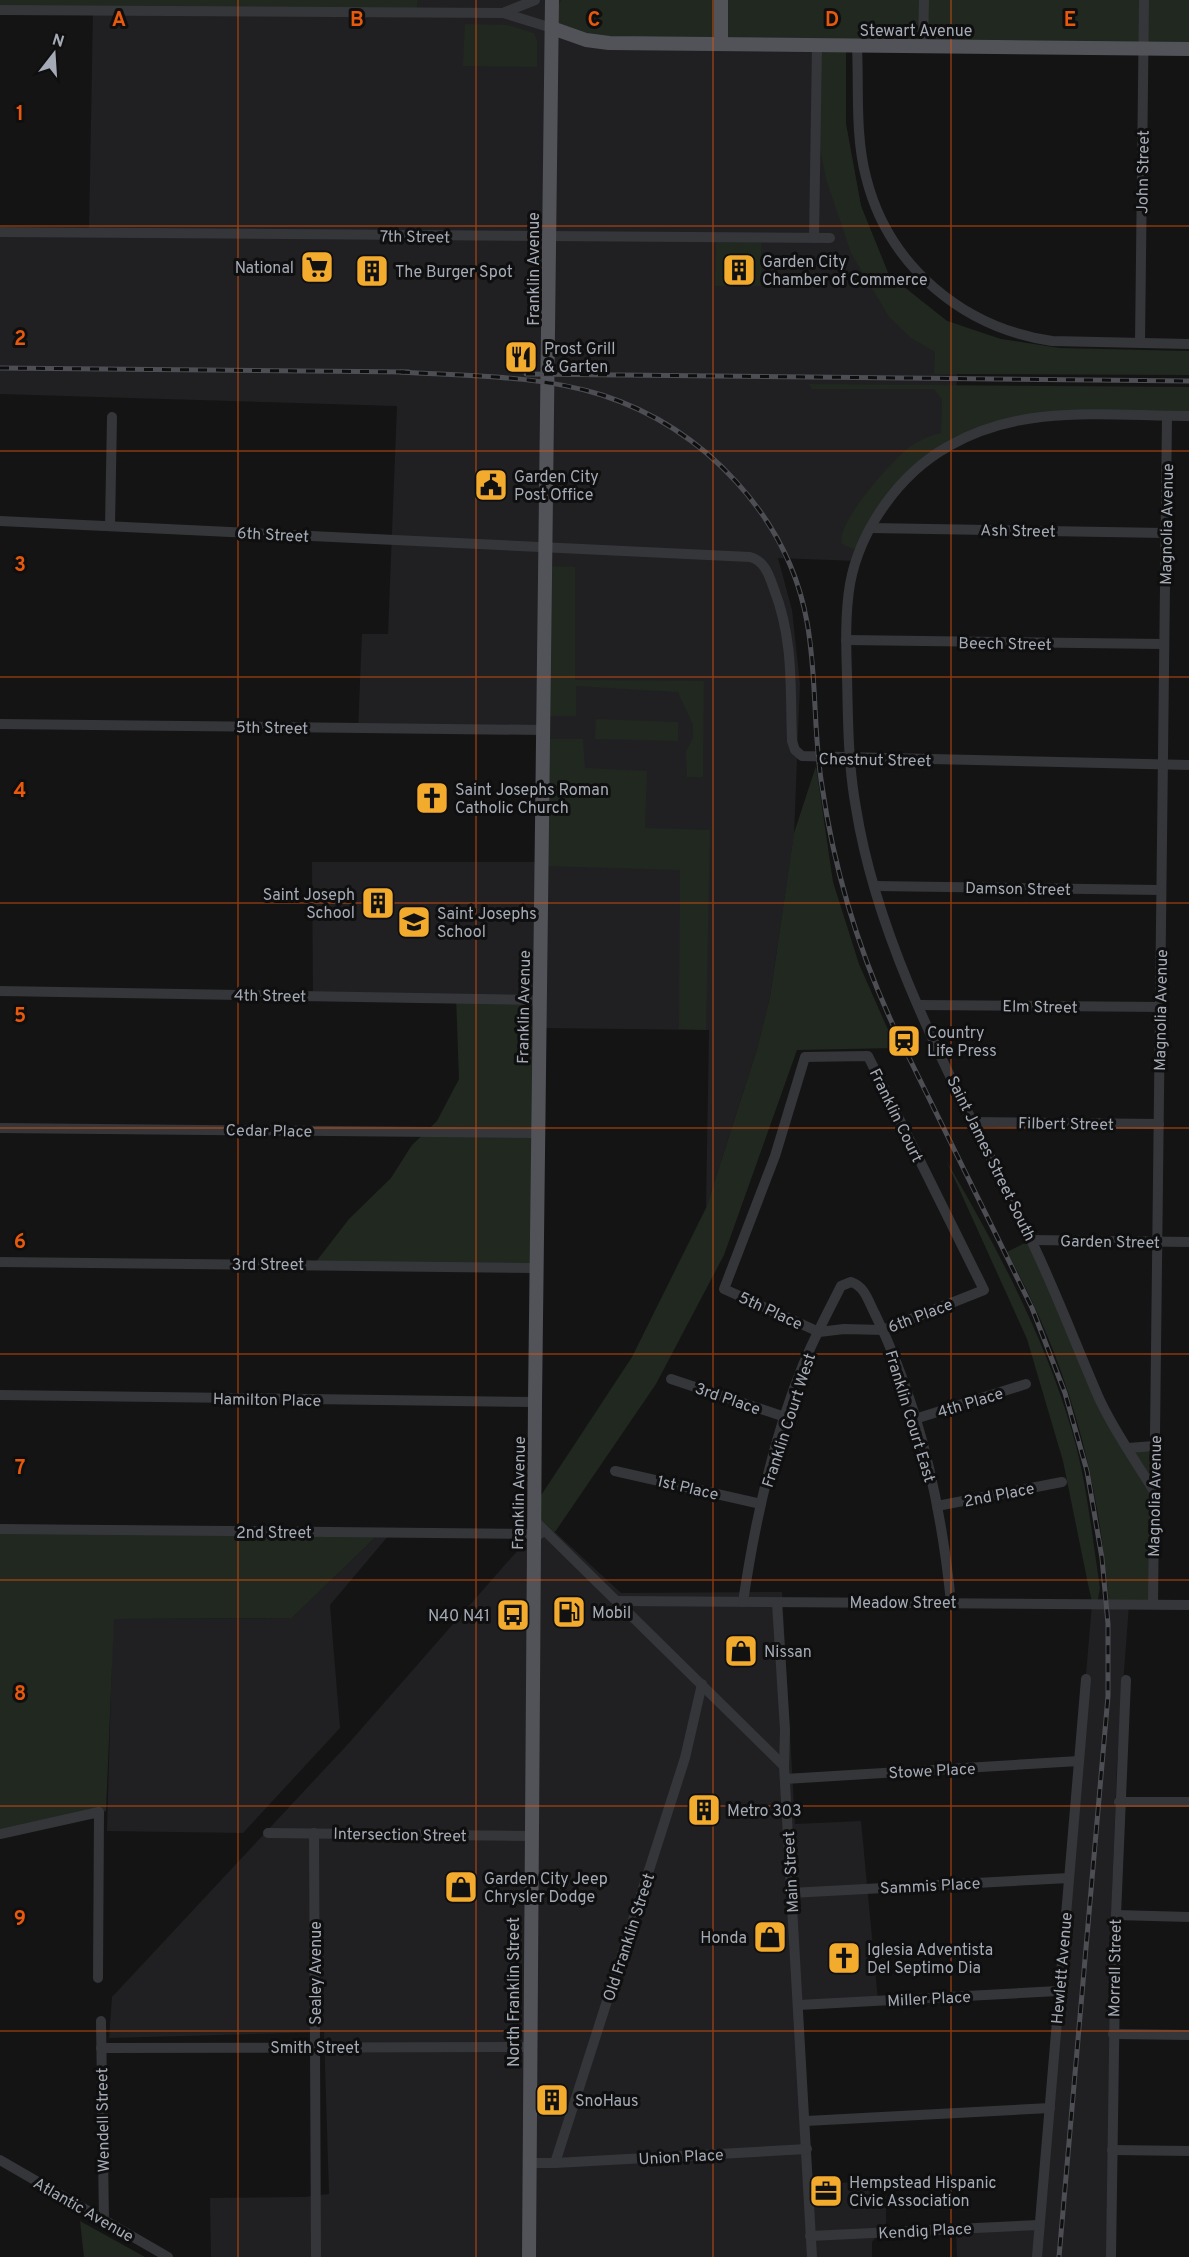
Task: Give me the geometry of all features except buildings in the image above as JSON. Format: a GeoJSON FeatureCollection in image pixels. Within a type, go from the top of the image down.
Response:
{"type":"FeatureCollection","features":[{"type":"Feature","properties":{"kind":"main road","name":"Franklin Avenue"},"geometry":{"type":"LineString","coordinates":[[532,1727],[552,0]]}},
{"type":"Feature","properties":{"kind":"main road"},"geometry":{"type":"LineString","coordinates":[[720,0],[721,44]]}},
{"type":"Feature","properties":{"kind":"main road","name":"Stewart Avenue"},"geometry":{"type":"LineString","coordinates":[[552,28],[586,40],[609,43],[1189,49]]}},
{"type":"Feature","properties":{"kind":"main road","name":"North Franklin Street"},"geometry":{"type":"LineString","coordinates":[[529,2257],[532,1727]]}},
{"type":"Feature","properties":{"kind":"street","name":"Stewart Avenue"},"geometry":{"type":"LineString","coordinates":[[503,14],[535,0]]}},
{"type":"Feature","properties":{"kind":"street"},"geometry":{"type":"LineString","coordinates":[[923,46],[924,0]]}},
{"type":"Feature","properties":{"kind":"street","name":"John Street"},"geometry":{"type":"LineString","coordinates":[[1140,343],[1144,0]]}},
{"type":"Feature","properties":{"kind":"street","name":"Stewart Avenue"},"geometry":{"type":"LineString","coordinates":[[0,10],[503,14],[552,28]]}},
{"type":"Feature","properties":{"kind":"street"},"geometry":{"type":"LineString","coordinates":[[814,238],[817,45]]}},
{"type":"Feature","properties":{"kind":"street"},"geometry":{"type":"LineString","coordinates":[[857,46],[860,144],[866,177],[876,209],[890,237],[916,271],[960,308],[1007,331],[1052,341],[1189,344]]}},
{"type":"Feature","properties":{"kind":"street","name":"7th Street"},"geometry":{"type":"LineString","coordinates":[[0,232],[830,238]]}},
{"type":"Feature","properties":{"kind":"street","name":"Saint James Street South"},"geometry":{"type":"LineString","coordinates":[[1155,1493],[1100,1399],[1063,1307],[919,1005],[894,945],[875,886],[858,818],[849,758],[846,640],[850,584],[862,545],[871,528],[885,505],[916,470],[950,445],[984,428],[1044,415],[1189,416]]}},
{"type":"Feature","properties":{"kind":"street","name":"Magnolia Avenue"},"geometry":{"type":"LineString","coordinates":[[1153,1604],[1167,416]]}},
{"type":"Feature","properties":{"kind":"street"},"geometry":{"type":"LineString","coordinates":[[110,526],[112,417]]}},
{"type":"Feature","properties":{"kind":"street","name":"6th Street"},"geometry":{"type":"LineString","coordinates":[[0,521],[546,548]]}},
{"type":"Feature","properties":{"kind":"street","name":"Ash Street"},"geometry":{"type":"LineString","coordinates":[[871,528],[1165,533]]}},
{"type":"Feature","properties":{"kind":"street","name":"Chestnut Street"},"geometry":{"type":"LineString","coordinates":[[546,548],[745,556],[757,559],[765,567],[772,582],[788,636],[792,670],[793,745],[798,753],[806,757],[1189,765]]}},
{"type":"Feature","properties":{"kind":"street","name":"Beech Street"},"geometry":{"type":"LineString","coordinates":[[846,640],[1164,644]]}},
{"type":"Feature","properties":{"kind":"street","name":"5th Street"},"geometry":{"type":"LineString","coordinates":[[0,724],[543,730]]}},
{"type":"Feature","properties":{"kind":"street","name":"Damson Street"},"geometry":{"type":"LineString","coordinates":[[875,886],[1161,890]]}},
{"type":"Feature","properties":{"kind":"street","name":"4th Street"},"geometry":{"type":"LineString","coordinates":[[0,991],[540,1000]]}},
{"type":"Feature","properties":{"kind":"street","name":"Elm Street"},"geometry":{"type":"LineString","coordinates":[[919,1005],[1161,1008]]}},
{"type":"Feature","properties":{"kind":"street","name":"Franklin Court"},"geometry":{"type":"LineString","coordinates":[[724,1289],[775,1156],[805,1057],[868,1056],[984,1290]]}},
{"type":"Feature","properties":{"kind":"street","name":"Filbert Street"},"geometry":{"type":"LineString","coordinates":[[974,1122],[1159,1124]]}},
{"type":"Feature","properties":{"kind":"street","name":"Cedar Place"},"geometry":{"type":"LineString","coordinates":[[0,1128],[538,1133]]}},
{"type":"Feature","properties":{"kind":"street","name":"Garden Street"},"geometry":{"type":"LineString","coordinates":[[1032,1240],[1189,1242]]}},
{"type":"Feature","properties":{"kind":"street","name":"3rd Street"},"geometry":{"type":"LineString","coordinates":[[0,1262],[536,1268]]}},
{"type":"Feature","properties":{"kind":"street","name":"Franklin Court East"},"geometry":{"type":"LineString","coordinates":[[847,1283],[858,1284],[862,1288],[883,1330],[915,1419],[937,1506],[951,1602]]}},
{"type":"Feature","properties":{"kind":"street","name":"Franklin Court West"},"geometry":{"type":"LineString","coordinates":[[743,1602],[761,1504],[785,1417],[819,1332],[841,1286],[847,1283]]}},
{"type":"Feature","properties":{"kind":"street","name":"5th Place"},"geometry":{"type":"LineString","coordinates":[[724,1289],[819,1332]]}},
{"type":"Feature","properties":{"kind":"street","name":"6th Place"},"geometry":{"type":"LineString","coordinates":[[819,1332],[844,1329],[883,1330],[984,1290]]}},
{"type":"Feature","properties":{"kind":"street","name":"3rd Place"},"geometry":{"type":"LineString","coordinates":[[671,1379],[785,1417]]}},
{"type":"Feature","properties":{"kind":"street","name":"4th Place"},"geometry":{"type":"LineString","coordinates":[[915,1419],[1026,1384]]}},
{"type":"Feature","properties":{"kind":"street","name":"Hamilton Place"},"geometry":{"type":"LineString","coordinates":[[0,1395],[535,1402]]}},
{"type":"Feature","properties":{"kind":"street"},"geometry":{"type":"LineString","coordinates":[[1128,1448],[1154,1446]]}},
{"type":"Feature","properties":{"kind":"street","name":"1st Place"},"geometry":{"type":"LineString","coordinates":[[615,1471],[761,1504]]}},
{"type":"Feature","properties":{"kind":"street","name":"2nd Place"},"geometry":{"type":"LineString","coordinates":[[937,1506],[1062,1482]]}},
{"type":"Feature","properties":{"kind":"street","name":"2nd Street"},"geometry":{"type":"LineString","coordinates":[[0,1529],[534,1527],[548,1534],[617,1601]]}},
{"type":"Feature","properties":{"kind":"street"},"geometry":{"type":"LineString","coordinates":[[617,1601],[784,1766]]}},
{"type":"Feature","properties":{"kind":"street","name":"Meadow Street"},"geometry":{"type":"LineString","coordinates":[[617,1601],[1189,1605]]}},
{"type":"Feature","properties":{"kind":"street","name":"Main Street"},"geometry":{"type":"LineString","coordinates":[[777,1602],[812,2257]]}},
{"type":"Feature","properties":{"kind":"street","name":"Hewlett Avenue"},"geometry":{"type":"LineString","coordinates":[[1037,2257],[1086,1680]]}},
{"type":"Feature","properties":{"kind":"street","name":"Morrell Street"},"geometry":{"type":"LineString","coordinates":[[1111,2257],[1116,1915],[1119,1802],[1126,1680]]}},
{"type":"Feature","properties":{"kind":"street","name":"Old Franklin Street"},"geometry":{"type":"LineString","coordinates":[[555,2163],[687,1753],[702,1684]]}},
{"type":"Feature","properties":{"kind":"street","name":"Stowe Place"},"geometry":{"type":"LineString","coordinates":[[785,1779],[1079,1761]]}},
{"type":"Feature","properties":{"kind":"street"},"geometry":{"type":"LineString","coordinates":[[1119,1802],[1189,1802]]}},
{"type":"Feature","properties":{"kind":"street"},"geometry":{"type":"LineString","coordinates":[[0,1834],[99,1812],[98,1978]]}},
{"type":"Feature","properties":{"kind":"street","name":"Intersection Street"},"geometry":{"type":"LineString","coordinates":[[268,1833],[531,1836]]}},
{"type":"Feature","properties":{"kind":"street","name":"Sealey Avenue"},"geometry":{"type":"LineString","coordinates":[[314,1833],[316,2257]]}},
{"type":"Feature","properties":{"kind":"street","name":"Sammis Place"},"geometry":{"type":"LineString","coordinates":[[791,1893],[1069,1878]]}},
{"type":"Feature","properties":{"kind":"street"},"geometry":{"type":"LineString","coordinates":[[1116,1915],[1189,1917]]}},
{"type":"Feature","properties":{"kind":"street","name":"Miller Place"},"geometry":{"type":"LineString","coordinates":[[799,2005],[1058,1991]]}},
{"type":"Feature","properties":{"kind":"street","name":"Wendell Street"},"geometry":{"type":"LineString","coordinates":[[101,2021],[104,2220]]}},
{"type":"Feature","properties":{"kind":"street"},"geometry":{"type":"LineString","coordinates":[[1113,2034],[1189,2035]]}},
{"type":"Feature","properties":{"kind":"street","name":"Smith Street"},"geometry":{"type":"LineString","coordinates":[[101,2048],[529,2047]]}},
{"type":"Feature","properties":{"kind":"street"},"geometry":{"type":"LineString","coordinates":[[806,2121],[1050,2108]]}},
{"type":"Feature","properties":{"kind":"street","name":"Union Place"},"geometry":{"type":"LineString","coordinates":[[555,2163],[807,2149]]}},
{"type":"Feature","properties":{"kind":"street"},"geometry":{"type":"LineString","coordinates":[[1112,2150],[1189,2151]]}},
{"type":"Feature","properties":{"kind":"street","name":"Atlantic Avenue"},"geometry":{"type":"LineString","coordinates":[[0,2160],[168,2257]]}},
{"type":"Feature","properties":{"kind":"street"},"geometry":{"type":"LineString","coordinates":[[529,2163],[555,2163]]}},
{"type":"Feature","properties":{"kind":"street","name":"Kendig Place"},"geometry":{"type":"LineString","coordinates":[[810,2236],[1039,2225]]}},
{"type":"Feature","properties":{"kind":"shaded area"},"geometry":{"type":"Polygon","coordinates":[[[0,0],[418,0],[417,14],[0,10],[0,0]]]}},
{"type":"Feature","properties":{"kind":"shaded area"},"geometry":{"type":"Polygon","coordinates":[[[418,0],[561,0],[558,5],[846,46],[846,124],[861,206],[889,275],[947,321],[960,325],[953,444],[926,462],[882,510],[857,561],[778,558],[792,610],[800,684],[794,835],[770,997],[757,1049],[706,1208],[709,1030],[542,1028],[542,997],[313,995],[312,862],[541,862],[541,732],[358,730],[362,634],[388,634],[397,406],[0,394],[0,232],[89,232],[93,11],[417,14],[418,0]]]}},
{"type":"Feature","properties":{"kind":"shaded area"},"geometry":{"type":"Polygon","coordinates":[[[561,0],[1189,0],[1189,50],[846,46],[846,124],[861,206],[889,275],[947,321],[1001,339],[1060,348],[1189,351],[1189,375],[934,374],[935,352],[911,338],[889,317],[851,253],[826,179],[814,117],[811,46],[582,40],[558,27],[558,5],[561,0]]]}},
{"type":"Feature","properties":{"kind":"shaded area"},"geometry":{"type":"Polygon","coordinates":[[[465,24],[507,25],[534,33],[537,41],[537,67],[463,66],[465,24]]]}},
{"type":"Feature","properties":{"kind":"shaded area"},"geometry":{"type":"Polygon","coordinates":[[[716,240],[761,240],[761,286],[715,286],[716,240]]]}},
{"type":"Feature","properties":{"kind":"shaded area"},"geometry":{"type":"Polygon","coordinates":[[[809,384],[1189,387],[1189,418],[1044,415],[984,428],[914,472],[862,546],[853,549],[842,544],[842,534],[847,522],[880,477],[903,453],[922,440],[941,433],[942,399],[934,389],[812,389],[809,384]]]}},
{"type":"Feature","properties":{"kind":"shaded area"},"geometry":{"type":"Polygon","coordinates":[[[546,566],[575,567],[575,680],[704,681],[703,777],[687,777],[686,752],[693,738],[693,725],[678,692],[576,686],[576,716],[544,716],[546,566]]]}},
{"type":"Feature","properties":{"kind":"shaded area"},"geometry":{"type":"Polygon","coordinates":[[[596,719],[678,722],[678,741],[595,739],[596,719]]]}},
{"type":"Feature","properties":{"kind":"shaded area"},"geometry":{"type":"Polygon","coordinates":[[[543,739],[583,739],[585,768],[647,771],[645,828],[710,830],[706,1030],[679,1029],[680,870],[542,866],[543,739]]]}},
{"type":"Feature","properties":{"kind":"shaded area"},"geometry":{"type":"Polygon","coordinates":[[[816,766],[833,882],[859,964],[896,1048],[797,1050],[724,1255],[656,1384],[555,1532],[537,1534],[536,1503],[632,1357],[706,1208],[757,1049],[770,997],[794,833],[816,766]]]}},
{"type":"Feature","properties":{"kind":"shaded area"},"geometry":{"type":"Polygon","coordinates":[[[456,996],[542,996],[539,1267],[315,1263],[349,1219],[391,1178],[412,1145],[437,1121],[459,1079],[456,996]]]}},
{"type":"Feature","properties":{"kind":"shaded area"},"geometry":{"type":"Polygon","coordinates":[[[946,1160],[1017,1292],[1061,1395],[1077,1450],[1085,1489],[1100,1588],[1097,1605],[1093,1605],[1063,1461],[1027,1339],[946,1160]]]}},
{"type":"Feature","properties":{"kind":"shaded area"},"geometry":{"type":"Polygon","coordinates":[[[1031,1240],[1100,1399],[1149,1484],[1153,1605],[1109,1605],[1098,1512],[1078,1423],[1048,1337],[1007,1252],[1031,1240]]]}},
{"type":"Feature","properties":{"kind":"shaded area"},"geometry":{"type":"Polygon","coordinates":[[[1149,1450],[1150,1476],[1132,1451],[1149,1450]]]}},
{"type":"Feature","properties":{"kind":"shaded area"},"geometry":{"type":"Polygon","coordinates":[[[0,1529],[378,1535],[292,1618],[114,1619],[106,1811],[0,1834],[0,1529]]]}},
{"type":"Feature","properties":{"kind":"shaded area"},"geometry":{"type":"Polygon","coordinates":[[[555,1532],[621,1593],[782,1592],[795,1824],[861,1821],[878,2001],[799,2006],[808,2185],[869,2181],[870,2197],[886,2196],[886,2225],[872,2242],[872,2257],[211,2257],[210,2198],[305,2197],[329,2194],[324,2032],[109,2038],[112,1997],[348,1744],[532,1534],[555,1532]]]}},
{"type":"Feature","properties":{"kind":"shaded area"},"geometry":{"type":"Polygon","coordinates":[[[378,1535],[389,1535],[330,1605],[340,1728],[243,1833],[107,1831],[113,1619],[292,1618],[378,1535]]]}},
{"type":"Feature","properties":{"kind":"shaded area"},"geometry":{"type":"Polygon","coordinates":[[[1092,1604],[1129,1605],[1117,1764],[1112,1896],[1111,2257],[957,2257],[956,2229],[1039,2225],[1092,1604]]]}},
{"type":"Feature","properties":{"kind":"shaded area"},"geometry":{"type":"Polygon","coordinates":[[[80,2221],[145,2257],[84,2257],[80,2221]]]}},
{"type":"Feature","properties":{"kind":"railway"},"geometry":{"type":"LineString","coordinates":[[0,368],[409,372]]}},
{"type":"Feature","properties":{"kind":"railway"},"geometry":{"type":"LineString","coordinates":[[401,372],[528,380],[578,388],[639,410],[674,429],[707,453],[736,481],[761,512],[781,546],[797,583],[810,642],[819,766],[827,817],[833,848],[858,938],[893,1025],[1032,1308],[1065,1393],[1087,1471],[1102,1558],[1108,1624],[1108,1696],[1059,2257]]}},
{"type":"Feature","properties":{"kind":"railway"},"geometry":{"type":"LineString","coordinates":[[526,374],[1189,381]]}},
{"type":"Feature","properties":{"kind":"place","name":"National"},"geometry":{"type":"Point","coordinates":[317,267]}},
{"type":"Feature","properties":{"kind":"place","name":"Garden City Chamber of Commerce"},"geometry":{"type":"Point","coordinates":[739,270]}},
{"type":"Feature","properties":{"kind":"place","name":"The Burger Spot"},"geometry":{"type":"Point","coordinates":[372,271]}},
{"type":"Feature","properties":{"kind":"place","name":"Prost Grill & Garten"},"geometry":{"type":"Point","coordinates":[521,357]}},
{"type":"Feature","properties":{"kind":"place","name":"Garden City Post Office"},"geometry":{"type":"Point","coordinates":[491,485]}},
{"type":"Feature","properties":{"kind":"place","name":"Saint Josephs Roman Catholic Church"},"geometry":{"type":"Point","coordinates":[432,798]}},
{"type":"Feature","properties":{"kind":"place","name":"Saint Joseph School"},"geometry":{"type":"Point","coordinates":[378,903]}},
{"type":"Feature","properties":{"kind":"place","name":"Saint Josephs School"},"geometry":{"type":"Point","coordinates":[414,922]}},
{"type":"Feature","properties":{"kind":"place","name":"Country Life Press"},"geometry":{"type":"Point","coordinates":[904,1041]}},
{"type":"Feature","properties":{"kind":"place","name":"Mobil"},"geometry":{"type":"Point","coordinates":[569,1612]}},
{"type":"Feature","properties":{"kind":"place","name":"N40 N41"},"geometry":{"type":"Point","coordinates":[513,1615]}},
{"type":"Feature","properties":{"kind":"place","name":"Nissan"},"geometry":{"type":"Point","coordinates":[741,1651]}},
{"type":"Feature","properties":{"kind":"place","name":"Metro 303"},"geometry":{"type":"Point","coordinates":[704,1810]}},
{"type":"Feature","properties":{"kind":"place","name":"Garden City Jeep Chrysler Dodge"},"geometry":{"type":"Point","coordinates":[461,1887]}},
{"type":"Feature","properties":{"kind":"place","name":"Honda"},"geometry":{"type":"Point","coordinates":[770,1937]}},
{"type":"Feature","properties":{"kind":"place","name":"Iglesia Adventista Del Septimo Dia"},"geometry":{"type":"Point","coordinates":[844,1958]}},
{"type":"Feature","properties":{"kind":"place","name":"SnoHaus"},"geometry":{"type":"Point","coordinates":[552,2100]}},
{"type":"Feature","properties":{"kind":"place","name":"Hempstead Hispanic Civic Association"},"geometry":{"type":"Point","coordinates":[826,2191]}}]}
